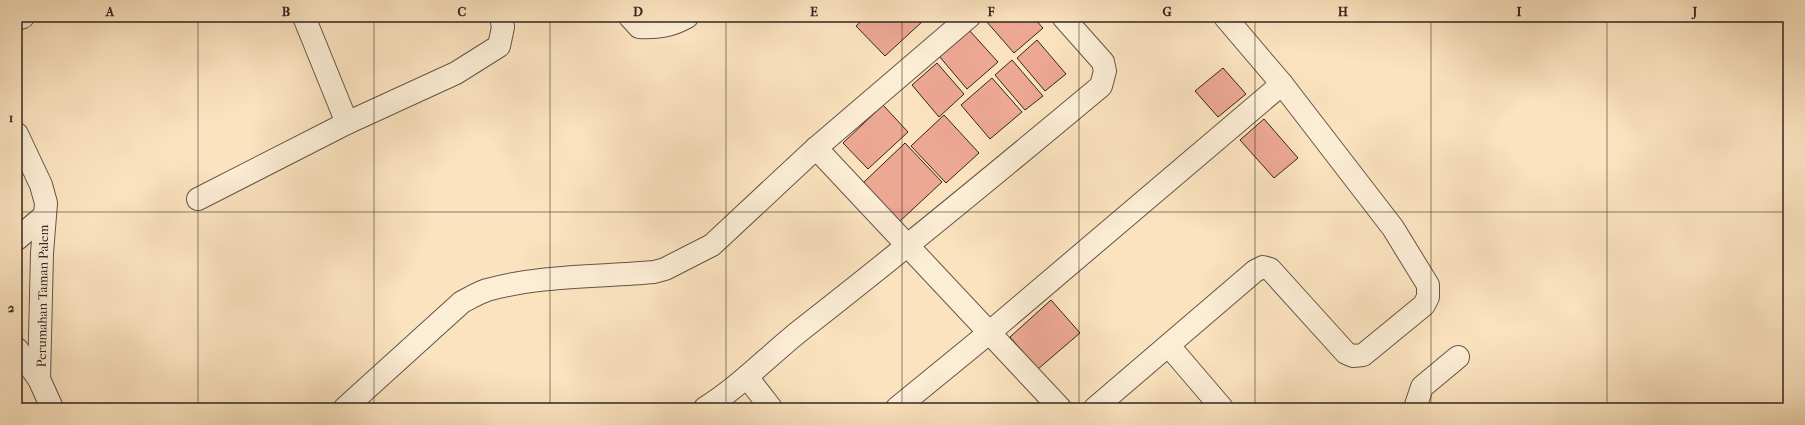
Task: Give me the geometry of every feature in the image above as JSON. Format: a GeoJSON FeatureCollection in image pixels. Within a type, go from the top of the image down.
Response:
{"type":"FeatureCollection","features":[{"type":"Feature","properties":{"kind":"street"},"geometry":{"type":"LineString","coordinates":[[17,19],[23,17]]}},
{"type":"Feature","properties":{"kind":"street"},"geometry":{"type":"LineString","coordinates":[[304,17],[347,123]]}},
{"type":"Feature","properties":{"kind":"street"},"geometry":{"type":"LineString","coordinates":[[198,199],[347,123],[456,73],[499,46],[504,27],[501,17]]}},
{"type":"Feature","properties":{"kind":"street"},"geometry":{"type":"LineString","coordinates":[[630,17],[639,27],[656,28],[675,24],[687,17]]}},
{"type":"Feature","properties":{"kind":"street"},"geometry":{"type":"LineString","coordinates":[[345,408],[462,302],[485,290],[566,277],[654,272],[664,269],[712,245],[816,148],[969,17]]}},
{"type":"Feature","properties":{"kind":"street"},"geometry":{"type":"LineString","coordinates":[[705,408],[748,377],[786,342],[909,246],[1101,86],[1104,78],[1103,62],[1063,17]]}},
{"type":"Feature","properties":{"kind":"street"},"geometry":{"type":"LineString","coordinates":[[1096,408],[1255,272],[1263,267],[1270,269],[1346,353],[1353,356],[1363,355],[1424,305],[1428,297],[1428,285],[1393,228],[1282,84],[1225,17]]}},
{"type":"Feature","properties":{"kind":"street"},"geometry":{"type":"LineString","coordinates":[[897,408],[990,332],[1282,84]]}},
{"type":"Feature","properties":{"kind":"street"},"geometry":{"type":"LineString","coordinates":[[17,134],[41,185],[46,203],[44,216]]}},
{"type":"Feature","properties":{"kind":"street"},"geometry":{"type":"LineString","coordinates":[[816,148],[1060,408]]}},
{"type":"Feature","properties":{"kind":"street","name":"Perumahan Taman Palem"},"geometry":{"type":"LineString","coordinates":[[17,239],[44,216]]}},
{"type":"Feature","properties":{"kind":"street","name":"Perumahan Taman Palem"},"geometry":{"type":"LineString","coordinates":[[44,216],[39,379],[52,408]]}},
{"type":"Feature","properties":{"kind":"street"},"geometry":{"type":"LineString","coordinates":[[1169,346],[1222,408]]}},
{"type":"Feature","properties":{"kind":"street"},"geometry":{"type":"LineString","coordinates":[[17,349],[39,379]]}},
{"type":"Feature","properties":{"kind":"street"},"geometry":{"type":"LineString","coordinates":[[1415,408],[1422,387],[1458,357]]}},
{"type":"Feature","properties":{"kind":"street"},"geometry":{"type":"LineString","coordinates":[[748,377],[771,408]]}},
{"type":"Feature","properties":{"kind":"building"},"geometry":{"type":"Polygon","coordinates":[[[866,17],[921,17],[924,20],[885,56],[856,26],[866,17]]]}},
{"type":"Feature","properties":{"kind":"building"},"geometry":{"type":"Polygon","coordinates":[[[990,17],[1033,17],[1043,28],[1014,53],[986,21],[990,17]]]}},
{"type":"Feature","properties":{"kind":"building"},"geometry":{"type":"Polygon","coordinates":[[[969,30],[998,62],[967,89],[939,56],[969,30]]]}},
{"type":"Feature","properties":{"kind":"building"},"geometry":{"type":"Polygon","coordinates":[[[1037,40],[1066,74],[1045,91],[1017,58],[1037,40]]]}},
{"type":"Feature","properties":{"kind":"building"},"geometry":{"type":"Polygon","coordinates":[[[1012,60],[1043,96],[1025,110],[995,75],[1012,60]]]}},
{"type":"Feature","properties":{"kind":"building"},"geometry":{"type":"Polygon","coordinates":[[[937,63],[964,94],[939,117],[912,85],[937,63]]]}},
{"type":"Feature","properties":{"kind":"building"},"geometry":{"type":"Polygon","coordinates":[[[1223,68],[1246,94],[1218,117],[1195,91],[1223,68]]]}},
{"type":"Feature","properties":{"kind":"building"},"geometry":{"type":"Polygon","coordinates":[[[992,78],[1022,112],[990,139],[961,105],[992,78]]]}},
{"type":"Feature","properties":{"kind":"building"},"geometry":{"type":"Polygon","coordinates":[[[883,105],[908,132],[868,169],[843,143],[883,105]]]}},
{"type":"Feature","properties":{"kind":"building"},"geometry":{"type":"Polygon","coordinates":[[[944,115],[979,153],[946,183],[911,146],[944,115]]]}},
{"type":"Feature","properties":{"kind":"building"},"geometry":{"type":"Polygon","coordinates":[[[1264,119],[1298,158],[1274,178],[1240,140],[1264,119]]]}},
{"type":"Feature","properties":{"kind":"building"},"geometry":{"type":"Polygon","coordinates":[[[905,143],[942,182],[899,222],[863,183],[905,143]]]}},
{"type":"Feature","properties":{"kind":"building"},"geometry":{"type":"Polygon","coordinates":[[[1051,300],[1080,333],[1038,369],[1010,337],[1051,300]]]}}]}
